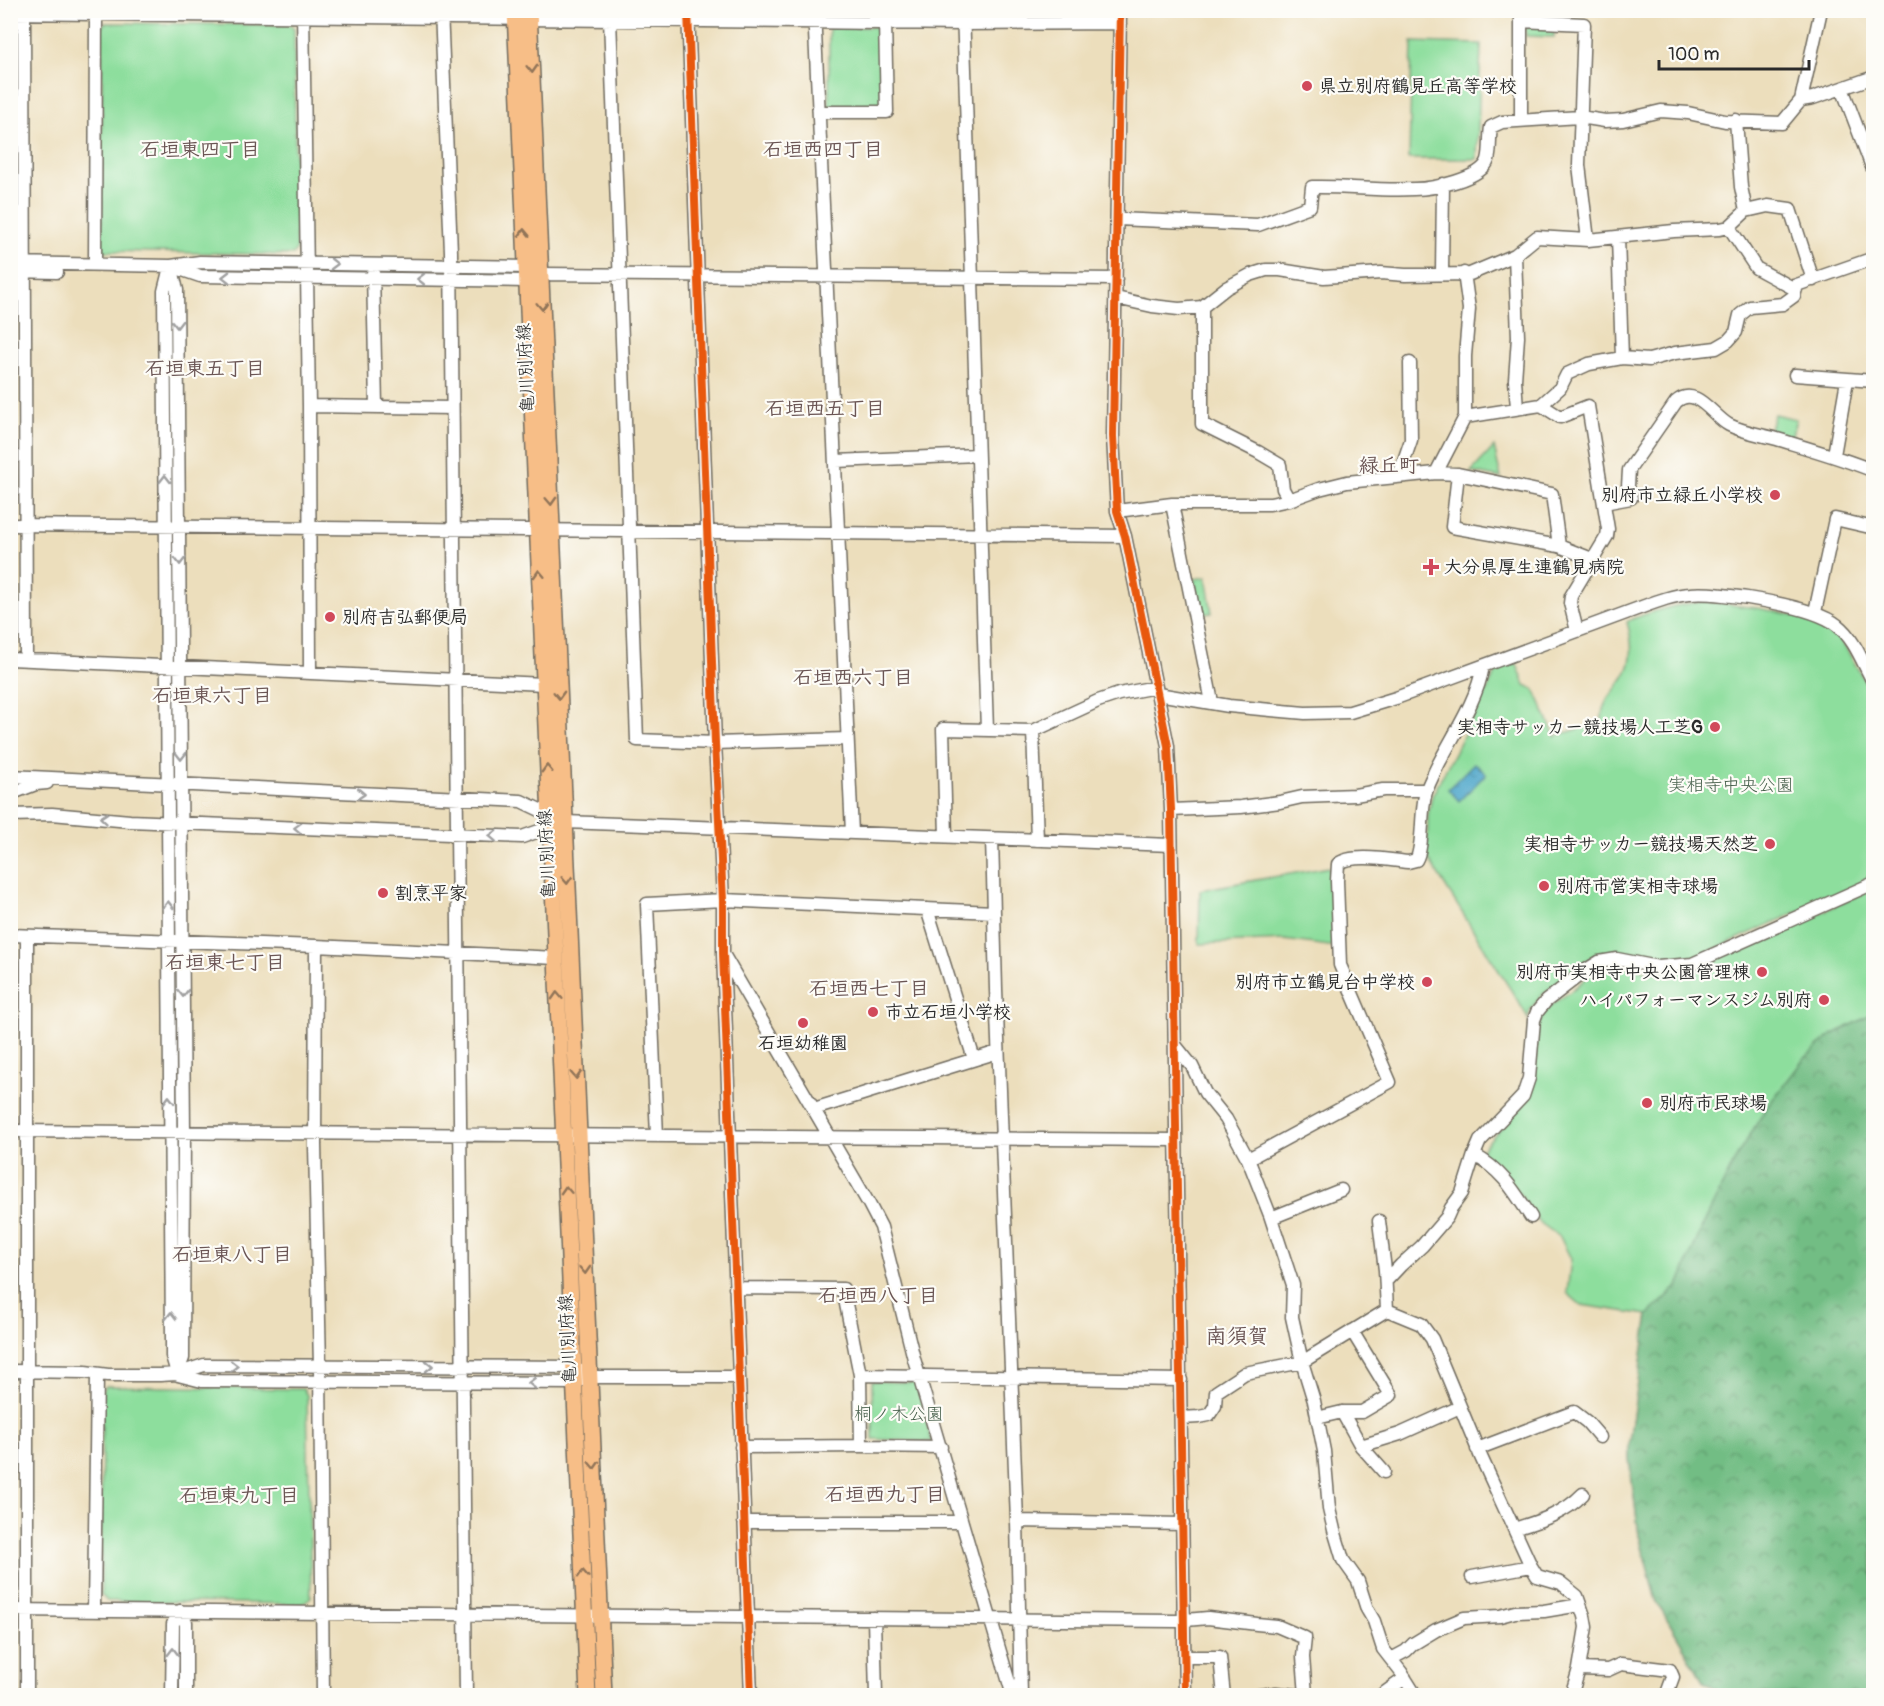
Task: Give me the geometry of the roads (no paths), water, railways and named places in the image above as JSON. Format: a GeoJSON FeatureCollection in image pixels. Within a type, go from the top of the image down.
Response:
{"type":"FeatureCollection","features":[{"type":"Feature","properties":{"kind":"main road","name":"亀川別府線"},"geometry":{"type":"LineString","coordinates":[[522,15],[526,274],[565,822],[574,1383],[592,1615],[604,1695]]}},
{"type":"Feature","properties":{"kind":"main road","name":"亀川別府線"},"geometry":{"type":"LineString","coordinates":[[522,15],[541,274],[545,531],[544,684],[556,958],[590,1377],[592,1615],[588,1695]]}},
{"type":"Feature","properties":{"kind":"street"},"geometry":{"type":"LineString","coordinates":[[963,10],[987,730]]}},
{"type":"Feature","properties":{"kind":"street"},"geometry":{"type":"LineString","coordinates":[[1117,219],[1258,225],[1310,206],[1312,187],[1415,189],[1443,184],[1472,176],[1480,171],[1488,160],[1491,128],[1502,122],[1521,119],[1580,117],[1605,121],[1623,120],[1661,111],[1688,113],[1725,121],[1782,123],[1801,100],[1821,10]]}},
{"type":"Feature","properties":{"kind":"street"},"geometry":{"type":"LineString","coordinates":[[24,12],[26,660]]}},
{"type":"Feature","properties":{"kind":"street"},"geometry":{"type":"LineString","coordinates":[[10,13],[96,15],[169,12],[441,14],[522,15],[610,20],[689,16],[815,16],[885,22],[963,24],[1120,17],[1113,436],[1117,511],[1125,536],[1168,746],[1182,1418],[1185,1695]]}},
{"type":"Feature","properties":{"kind":"street"},"geometry":{"type":"LineString","coordinates":[[303,13],[309,406],[310,673]]}},
{"type":"Feature","properties":{"kind":"street"},"geometry":{"type":"LineString","coordinates":[[441,14],[452,266],[466,1695]]}},
{"type":"Feature","properties":{"kind":"street"},"geometry":{"type":"LineString","coordinates":[[95,264],[96,15]]}},
{"type":"Feature","properties":{"kind":"street"},"geometry":{"type":"LineString","coordinates":[[689,16],[751,1695]]}},
{"type":"Feature","properties":{"kind":"street"},"geometry":{"type":"LineString","coordinates":[[815,16],[852,833]]}},
{"type":"Feature","properties":{"kind":"street"},"geometry":{"type":"LineString","coordinates":[[1521,119],[1521,16],[1584,24],[1580,165],[1588,240]]}},
{"type":"Feature","properties":{"kind":"street"},"geometry":{"type":"LineString","coordinates":[[610,20],[637,740],[715,743],[847,739]]}},
{"type":"Feature","properties":{"kind":"street"},"geometry":{"type":"LineString","coordinates":[[820,112],[887,112],[885,22]]}},
{"type":"Feature","properties":{"kind":"street"},"geometry":{"type":"LineString","coordinates":[[1801,100],[1874,77]]}},
{"type":"Feature","properties":{"kind":"street"},"geometry":{"type":"LineString","coordinates":[[1842,88],[1874,172]]}},
{"type":"Feature","properties":{"kind":"street"},"geometry":{"type":"LineString","coordinates":[[1736,120],[1741,187],[1746,211]]}},
{"type":"Feature","properties":{"kind":"street"},"geometry":{"type":"LineString","coordinates":[[1442,274],[1443,184]]}},
{"type":"Feature","properties":{"kind":"street"},"geometry":{"type":"LineString","coordinates":[[1116,298],[1170,308],[1202,307],[1226,288],[1250,275],[1266,270],[1324,277],[1381,273],[1470,274],[1515,255],[1537,237],[1588,240],[1709,230],[1729,227],[1746,211],[1768,207],[1790,209],[1813,280]]}},
{"type":"Feature","properties":{"kind":"street"},"geometry":{"type":"LineString","coordinates":[[1729,227],[1756,268],[1791,287],[1874,258]]}},
{"type":"Feature","properties":{"kind":"street"},"geometry":{"type":"LineString","coordinates":[[1618,237],[1622,358]]}},
{"type":"Feature","properties":{"kind":"street"},"geometry":{"type":"LineString","coordinates":[[1515,255],[1518,337],[1515,380],[1517,408]]}},
{"type":"Feature","properties":{"kind":"street"},"geometry":{"type":"LineString","coordinates":[[10,271],[25,267],[95,264],[171,266],[200,262],[452,266],[526,274]]}},
{"type":"Feature","properties":{"kind":"street"},"geometry":{"type":"LineString","coordinates":[[10,263],[25,267]]}},
{"type":"Feature","properties":{"kind":"street"},"geometry":{"type":"LineString","coordinates":[[372,264],[376,406]]}},
{"type":"Feature","properties":{"kind":"street"},"geometry":{"type":"LineString","coordinates":[[171,266],[200,276],[306,278],[452,280],[541,274],[1116,279]]}},
{"type":"Feature","properties":{"kind":"street"},"geometry":{"type":"LineString","coordinates":[[171,266],[164,291],[165,527],[171,1343],[177,1374]]}},
{"type":"Feature","properties":{"kind":"street"},"geometry":{"type":"LineString","coordinates":[[171,266],[177,290],[184,1132],[183,1358],[177,1374]]}},
{"type":"Feature","properties":{"kind":"street"},"geometry":{"type":"LineString","coordinates":[[1436,473],[1465,417],[1464,368],[1469,309],[1464,273]]}},
{"type":"Feature","properties":{"kind":"street"},"geometry":{"type":"LineString","coordinates":[[1465,417],[1541,405],[1560,388],[1567,374],[1589,364],[1622,358],[1649,360],[1675,353],[1716,348],[1728,341],[1736,332],[1740,315],[1750,307],[1783,304],[1794,296],[1797,285]]}},
{"type":"Feature","properties":{"kind":"street"},"geometry":{"type":"LineString","coordinates":[[1202,307],[1202,424],[1280,465],[1283,489],[1289,500]]}},
{"type":"Feature","properties":{"kind":"street"},"geometry":{"type":"LineString","coordinates":[[1399,476],[1411,440],[1410,363]]}},
{"type":"Feature","properties":{"kind":"street"},"geometry":{"type":"LineString","coordinates":[[1795,375],[1874,381]]}},
{"type":"Feature","properties":{"kind":"street"},"geometry":{"type":"LineString","coordinates":[[1834,455],[1847,380]]}},
{"type":"Feature","properties":{"kind":"street"},"geometry":{"type":"LineString","coordinates":[[1604,503],[1631,498],[1628,486],[1629,470],[1676,402],[1687,395],[1702,402],[1727,424],[1834,455],[1874,471]]}},
{"type":"Feature","properties":{"kind":"street"},"geometry":{"type":"LineString","coordinates":[[1541,405],[1560,417],[1588,406],[1604,503],[1607,536],[1571,596],[1570,603],[1577,631]]}},
{"type":"Feature","properties":{"kind":"street"},"geometry":{"type":"LineString","coordinates":[[309,406],[452,408]]}},
{"type":"Feature","properties":{"kind":"street"},"geometry":{"type":"LineString","coordinates":[[836,461],[977,455]]}},
{"type":"Feature","properties":{"kind":"street"},"geometry":{"type":"LineString","coordinates":[[1117,511],[1172,504],[1270,504],[1347,482],[1436,473],[1458,474],[1552,494],[1559,546]]}},
{"type":"Feature","properties":{"kind":"street"},"geometry":{"type":"LineString","coordinates":[[1458,474],[1452,527],[1559,546],[1592,560]]}},
{"type":"Feature","properties":{"kind":"street"},"geometry":{"type":"LineString","coordinates":[[1172,504],[1212,702]]}},
{"type":"Feature","properties":{"kind":"street"},"geometry":{"type":"LineString","coordinates":[[1815,612],[1835,519],[1874,528]]}},
{"type":"Feature","properties":{"kind":"street"},"geometry":{"type":"LineString","coordinates":[[10,525],[1125,536]]}},
{"type":"Feature","properties":{"kind":"street"},"geometry":{"type":"LineString","coordinates":[[946,836],[943,729],[1033,731],[1098,701],[1119,694],[1157,691],[1229,706],[1305,713],[1350,712],[1396,699],[1642,607],[1671,597],[1689,594],[1706,593],[1731,596],[1815,612],[1836,623],[1847,633],[1874,683]]}},
{"type":"Feature","properties":{"kind":"street"},"geometry":{"type":"LineString","coordinates":[[10,659],[544,684]]}},
{"type":"Feature","properties":{"kind":"street"},"geometry":{"type":"LineString","coordinates":[[1248,1159],[1390,1082],[1340,965],[1338,864],[1343,860],[1354,858],[1408,862],[1416,860],[1420,854],[1422,812],[1426,790],[1475,695],[1481,681],[1483,666]]}},
{"type":"Feature","properties":{"kind":"street"},"geometry":{"type":"LineString","coordinates":[[1033,731],[1037,840]]}},
{"type":"Feature","properties":{"kind":"street"},"geometry":{"type":"LineString","coordinates":[[10,776],[521,801],[550,821],[565,822],[1171,845]]}},
{"type":"Feature","properties":{"kind":"street"},"geometry":{"type":"LineString","coordinates":[[10,794],[36,784],[72,779]]}},
{"type":"Feature","properties":{"kind":"street"},"geometry":{"type":"LineString","coordinates":[[1171,810],[1241,807],[1302,797],[1355,795],[1383,790],[1426,790]]}},
{"type":"Feature","properties":{"kind":"street"},"geometry":{"type":"LineString","coordinates":[[10,815],[52,814],[181,823],[522,837],[550,821]]}},
{"type":"Feature","properties":{"kind":"street"},"geometry":{"type":"LineString","coordinates":[[992,838],[1022,1695]]}},
{"type":"Feature","properties":{"kind":"street"},"geometry":{"type":"LineString","coordinates":[[1386,1281],[1422,1246],[1447,1217],[1462,1193],[1480,1141],[1523,1096],[1529,1078],[1534,1020],[1546,1001],[1599,962],[1609,959],[1626,960],[1658,967],[1692,964],[1874,883]]}},
{"type":"Feature","properties":{"kind":"street"},"geometry":{"type":"LineString","coordinates":[[657,1136],[646,904],[723,900],[994,912]]}},
{"type":"Feature","properties":{"kind":"street"},"geometry":{"type":"LineString","coordinates":[[927,909],[974,1059]]}},
{"type":"Feature","properties":{"kind":"street"},"geometry":{"type":"LineString","coordinates":[[10,935],[182,940],[556,958]]}},
{"type":"Feature","properties":{"kind":"street"},"geometry":{"type":"LineString","coordinates":[[27,936],[27,1695]]}},
{"type":"Feature","properties":{"kind":"street"},"geometry":{"type":"LineString","coordinates":[[316,946],[323,1695]]}},
{"type":"Feature","properties":{"kind":"street"},"geometry":{"type":"LineString","coordinates":[[723,953],[881,1227],[940,1447],[1013,1695]]}},
{"type":"Feature","properties":{"kind":"street"},"geometry":{"type":"LineString","coordinates":[[1175,1045],[1192,1066],[1205,1093],[1226,1119],[1248,1159],[1271,1218],[1293,1286],[1292,1317],[1317,1418],[1326,1471],[1329,1509],[1343,1560],[1358,1581],[1366,1609],[1374,1622],[1383,1649],[1416,1695]]}},
{"type":"Feature","properties":{"kind":"street"},"geometry":{"type":"LineString","coordinates":[[814,1109],[998,1052]]}},
{"type":"Feature","properties":{"kind":"street"},"geometry":{"type":"LineString","coordinates":[[10,1131],[1176,1140]]}},
{"type":"Feature","properties":{"kind":"street"},"geometry":{"type":"LineString","coordinates":[[1474,1155],[1491,1165],[1513,1189],[1532,1217]]}},
{"type":"Feature","properties":{"kind":"street"},"geometry":{"type":"LineString","coordinates":[[1271,1218],[1341,1190]]}},
{"type":"Feature","properties":{"kind":"street"},"geometry":{"type":"LineString","coordinates":[[1378,1221],[1386,1281],[1387,1310]]}},
{"type":"Feature","properties":{"kind":"street"},"geometry":{"type":"LineString","coordinates":[[735,1288],[843,1289],[860,1375],[861,1446]]}},
{"type":"Feature","properties":{"kind":"street"},"geometry":{"type":"LineString","coordinates":[[1182,1418],[1209,1415],[1215,1406],[1216,1392],[1245,1373],[1302,1362],[1387,1310]]}},
{"type":"Feature","properties":{"kind":"street"},"geometry":{"type":"LineString","coordinates":[[1387,1310],[1421,1324],[1432,1339],[1477,1449],[1531,1566],[1537,1575],[1561,1583],[1577,1596],[1586,1627],[1579,1669],[1571,1695]]}},
{"type":"Feature","properties":{"kind":"street"},"geometry":{"type":"LineString","coordinates":[[1317,1418],[1342,1412],[1362,1412],[1391,1395],[1352,1331]]}},
{"type":"Feature","properties":{"kind":"street"},"geometry":{"type":"LineString","coordinates":[[177,1374],[204,1365],[463,1366],[574,1367],[590,1377]]}},
{"type":"Feature","properties":{"kind":"street"},"geometry":{"type":"LineString","coordinates":[[10,1371],[177,1374],[202,1380],[320,1381],[574,1383],[590,1377],[739,1377]]}},
{"type":"Feature","properties":{"kind":"street"},"geometry":{"type":"LineString","coordinates":[[94,1611],[97,1374]]}},
{"type":"Feature","properties":{"kind":"street"},"geometry":{"type":"LineString","coordinates":[[860,1375],[1181,1380]]}},
{"type":"Feature","properties":{"kind":"street"},"geometry":{"type":"LineString","coordinates":[[1361,1446],[1400,1434],[1460,1407]]}},
{"type":"Feature","properties":{"kind":"street"},"geometry":{"type":"LineString","coordinates":[[1342,1412],[1361,1446],[1384,1472]]}},
{"type":"Feature","properties":{"kind":"street"},"geometry":{"type":"LineString","coordinates":[[1477,1449],[1575,1412],[1600,1437]]}},
{"type":"Feature","properties":{"kind":"street"},"geometry":{"type":"LineString","coordinates":[[741,1447],[940,1447]]}},
{"type":"Feature","properties":{"kind":"street"},"geometry":{"type":"LineString","coordinates":[[1514,1529],[1541,1521],[1572,1505],[1583,1494]]}},
{"type":"Feature","properties":{"kind":"street"},"geometry":{"type":"LineString","coordinates":[[1017,1521],[1183,1524]]}},
{"type":"Feature","properties":{"kind":"street"},"geometry":{"type":"LineString","coordinates":[[744,1522],[962,1522]]}},
{"type":"Feature","properties":{"kind":"street"},"geometry":{"type":"LineString","coordinates":[[1472,1577],[1531,1566]]}},
{"type":"Feature","properties":{"kind":"street"},"geometry":{"type":"LineString","coordinates":[[1391,1659],[1436,1630],[1464,1618],[1500,1616],[1515,1612],[1544,1611],[1580,1605]]}},
{"type":"Feature","properties":{"kind":"street"},"geometry":{"type":"LineString","coordinates":[[10,1610],[1184,1621],[1208,1618],[1277,1626],[1305,1638],[1303,1657],[1306,1695],[1276,1693],[1253,1695]]}},
{"type":"Feature","properties":{"kind":"street"},"geometry":{"type":"LineString","coordinates":[[172,1695],[173,1624],[180,1611]]}},
{"type":"Feature","properties":{"kind":"street"},"geometry":{"type":"LineString","coordinates":[[180,1611],[186,1622],[186,1695]]}},
{"type":"Feature","properties":{"kind":"street"},"geometry":{"type":"LineString","coordinates":[[874,1618],[876,1695]]}},
{"type":"Feature","properties":{"kind":"street"},"geometry":{"type":"LineString","coordinates":[[1185,1657],[1220,1657],[1224,1695]]}},
{"type":"Feature","properties":{"kind":"street"},"geometry":{"type":"LineString","coordinates":[[1579,1669],[1608,1670],[1621,1664],[1670,1670],[1673,1677],[1666,1695]]}},
{"type":"Feature","properties":{"kind":"street"},"geometry":{"type":"LineString","coordinates":[[1380,1695],[1405,1678]]}},
{"type":"Feature","properties":{"kind":"water"},"geometry":{"type":"Polygon","coordinates":[[[1474,763],[1486,774],[1459,801],[1448,789],[1474,763]]]}},
{"type":"Feature","properties":{"kind":"place","name":"県立別府鶴見丘高等学校"},"geometry":{"type":"Point","coordinates":[1307,86]}},
{"type":"Feature","properties":{"kind":"place","name":"別府市立緑丘小学校"},"geometry":{"type":"Point","coordinates":[1775,495]}},
{"type":"Feature","properties":{"kind":"place","name":"大分県厚生連鶴見病院"},"geometry":{"type":"Point","coordinates":[1431,567]}},
{"type":"Feature","properties":{"kind":"place","name":"別府吉弘郵便局"},"geometry":{"type":"Point","coordinates":[330,617]}},
{"type":"Feature","properties":{"kind":"place","name":"実相寺サッカー競技場人工芝G"},"geometry":{"type":"Point","coordinates":[1715,727]}},
{"type":"Feature","properties":{"kind":"place","name":"実相寺サッカー競技場天然芝"},"geometry":{"type":"Point","coordinates":[1770,844]}},
{"type":"Feature","properties":{"kind":"place","name":"別府市営実相寺球場"},"geometry":{"type":"Point","coordinates":[1544,886]}},
{"type":"Feature","properties":{"kind":"place","name":"割烹平家"},"geometry":{"type":"Point","coordinates":[383,893]}},
{"type":"Feature","properties":{"kind":"place","name":"別府市実相寺中央公園管理棟"},"geometry":{"type":"Point","coordinates":[1762,972]}},
{"type":"Feature","properties":{"kind":"place","name":"別府市立鶴見台中学校"},"geometry":{"type":"Point","coordinates":[1427,982]}},
{"type":"Feature","properties":{"kind":"place","name":"ハイパフォーマンスジム別府"},"geometry":{"type":"Point","coordinates":[1824,1000]}},
{"type":"Feature","properties":{"kind":"place","name":"市立石垣小学校"},"geometry":{"type":"Point","coordinates":[873,1012]}},
{"type":"Feature","properties":{"kind":"place","name":"石垣幼稚園"},"geometry":{"type":"Point","coordinates":[803,1023]}},
{"type":"Feature","properties":{"kind":"place","name":"別府市民球場"},"geometry":{"type":"Point","coordinates":[1647,1103]}},
{"type":"Feature","properties":{"kind":"district","name":"石垣東四丁目"},"geometry":{"type":"Point","coordinates":[200,149]}},
{"type":"Feature","properties":{"kind":"district","name":"石垣西四丁目"},"geometry":{"type":"Point","coordinates":[823,149]}},
{"type":"Feature","properties":{"kind":"district","name":"石垣東五丁目"},"geometry":{"type":"Point","coordinates":[205,368]}},
{"type":"Feature","properties":{"kind":"district","name":"石垣西五丁目"},"geometry":{"type":"Point","coordinates":[825,408]}},
{"type":"Feature","properties":{"kind":"district","name":"緑丘町"},"geometry":{"type":"Point","coordinates":[1389,465]}},
{"type":"Feature","properties":{"kind":"district","name":"石垣西六丁目"},"geometry":{"type":"Point","coordinates":[853,677]}},
{"type":"Feature","properties":{"kind":"district","name":"石垣東六丁目"},"geometry":{"type":"Point","coordinates":[212,695]}},
{"type":"Feature","properties":{"kind":"district","name":"石垣東七丁目"},"geometry":{"type":"Point","coordinates":[225,962]}},
{"type":"Feature","properties":{"kind":"district","name":"石垣西七丁目"},"geometry":{"type":"Point","coordinates":[869,988]}},
{"type":"Feature","properties":{"kind":"district","name":"石垣東八丁目"},"geometry":{"type":"Point","coordinates":[232,1254]}},
{"type":"Feature","properties":{"kind":"district","name":"石垣西八丁目"},"geometry":{"type":"Point","coordinates":[878,1295]}},
{"type":"Feature","properties":{"kind":"district","name":"南須賀"},"geometry":{"type":"Point","coordinates":[1237,1336]}},
{"type":"Feature","properties":{"kind":"district","name":"石垣西九丁目"},"geometry":{"type":"Point","coordinates":[885,1494]}},
{"type":"Feature","properties":{"kind":"district","name":"石垣東九丁目"},"geometry":{"type":"Point","coordinates":[239,1495]}},
{"type":"Feature","properties":{"kind":"park label","name":"実相寺中央公園"},"geometry":{"type":"Point","coordinates":[1731,785]}},
{"type":"Feature","properties":{"kind":"park label","name":"桐ノ木公園"},"geometry":{"type":"Point","coordinates":[899,1414]}}]}
